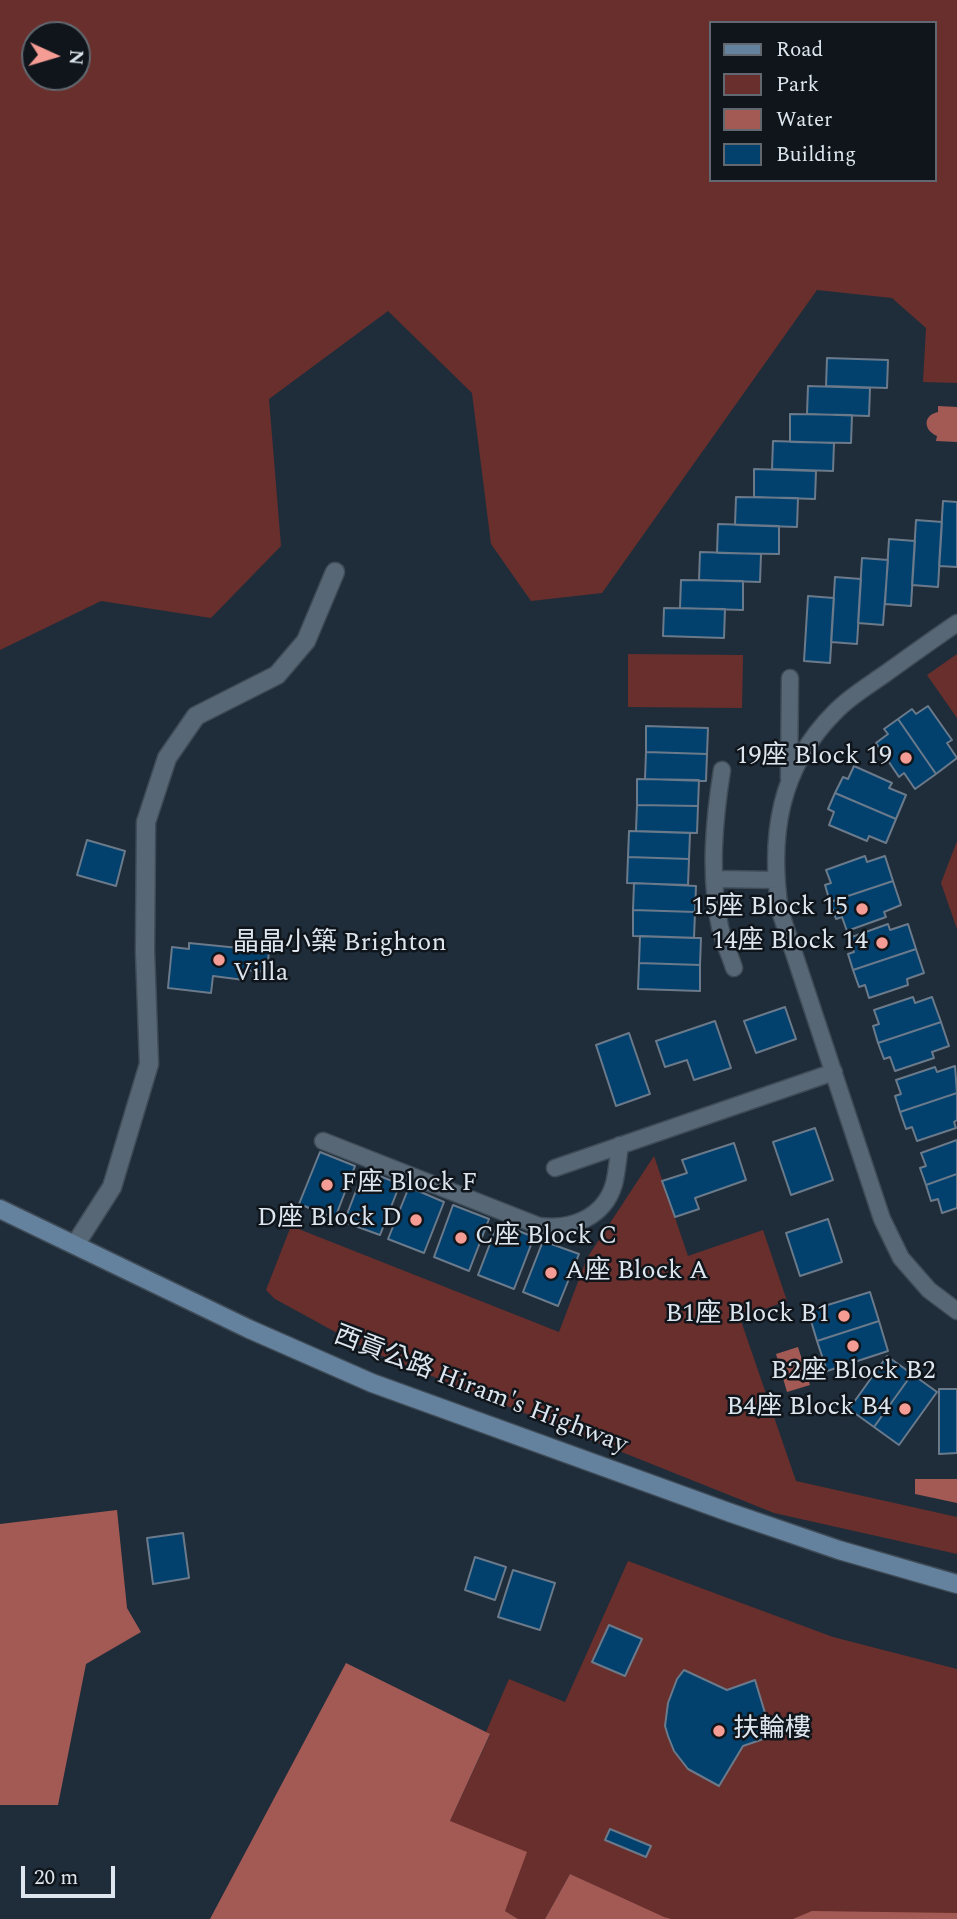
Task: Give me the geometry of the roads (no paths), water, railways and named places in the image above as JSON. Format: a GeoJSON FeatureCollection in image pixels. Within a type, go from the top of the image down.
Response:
{"type":"FeatureCollection","features":[{"type":"Feature","properties":{"kind":"main road","name":"西貢公路 Hiram's Highway"},"geometry":{"type":"LineString","coordinates":[[0,1209],[249,1329],[372,1383],[730,1513],[865,1559],[957,1584]]}},
{"type":"Feature","properties":{"kind":"street"},"geometry":{"type":"LineString","coordinates":[[75,1245],[113,1187],[149,1064],[145,951],[146,822],[167,758],[196,716],[278,676],[306,641],[335,572]]}},
{"type":"Feature","properties":{"kind":"lane"},"geometry":{"type":"LineString","coordinates":[[957,623],[836,710],[809,743],[789,780],[779,813],[776,880],[780,911],[882,1219],[901,1258],[929,1290],[957,1311]]}},
{"type":"Feature","properties":{"kind":"lane"},"geometry":{"type":"LineString","coordinates":[[789,780],[790,678]]}},
{"type":"Feature","properties":{"kind":"lane"},"geometry":{"type":"LineString","coordinates":[[722,770],[716,818],[715,879],[720,928],[734,968]]}},
{"type":"Feature","properties":{"kind":"lane"},"geometry":{"type":"LineString","coordinates":[[715,879],[776,880]]}},
{"type":"Feature","properties":{"kind":"lane"},"geometry":{"type":"LineString","coordinates":[[555,1168],[834,1072]]}},
{"type":"Feature","properties":{"kind":"lane"},"geometry":{"type":"LineString","coordinates":[[323,1141],[539,1226],[554,1228],[585,1220],[607,1199],[614,1184],[620,1145]]}},
{"type":"Feature","properties":{"kind":"water"},"geometry":{"type":"Polygon","coordinates":[[[938,406],[957,407],[957,442],[936,441],[937,436],[927,427],[927,419],[938,412],[938,406]]]}},
{"type":"Feature","properties":{"kind":"water"},"geometry":{"type":"Polygon","coordinates":[[[798,1347],[810,1385],[787,1392],[776,1354],[798,1347]]]}},
{"type":"Feature","properties":{"kind":"water"},"geometry":{"type":"Polygon","coordinates":[[[915,1479],[957,1479],[957,1503],[915,1494],[915,1479]]]}},
{"type":"Feature","properties":{"kind":"water"},"geometry":{"type":"Polygon","coordinates":[[[117,1510],[127,1608],[141,1632],[86,1664],[58,1805],[0,1805],[0,1524],[117,1510]]]}},
{"type":"Feature","properties":{"kind":"water"},"geometry":{"type":"Polygon","coordinates":[[[346,1663],[490,1734],[450,1821],[527,1852],[505,1911],[518,1919],[210,1919],[346,1663]]]}},
{"type":"Feature","properties":{"kind":"water"},"geometry":{"type":"Polygon","coordinates":[[[570,1874],[664,1917],[671,1919],[545,1919],[570,1874]]]}},
{"type":"Feature","properties":{"kind":"water"},"geometry":{"type":"Polygon","coordinates":[[[812,1911],[957,1913],[957,1919],[793,1919],[812,1911]]]}},
{"type":"Feature","properties":{"kind":"place","name":"19座 Block 19"},"geometry":{"type":"Point","coordinates":[906,758]}},
{"type":"Feature","properties":{"kind":"place","name":"15座 Block 15"},"geometry":{"type":"Point","coordinates":[862,909]}},
{"type":"Feature","properties":{"kind":"place","name":"14座 Block 14"},"geometry":{"type":"Point","coordinates":[882,943]}},
{"type":"Feature","properties":{"kind":"place","name":"晶晶小築 Brighton Villa"},"geometry":{"type":"Point","coordinates":[219,960]}},
{"type":"Feature","properties":{"kind":"place","name":"F座 Block F"},"geometry":{"type":"Point","coordinates":[327,1185]}},
{"type":"Feature","properties":{"kind":"place","name":"D座 Block D"},"geometry":{"type":"Point","coordinates":[416,1220]}},
{"type":"Feature","properties":{"kind":"place","name":"C座 Block C"},"geometry":{"type":"Point","coordinates":[461,1238]}},
{"type":"Feature","properties":{"kind":"place","name":"A座 Block A"},"geometry":{"type":"Point","coordinates":[551,1273]}},
{"type":"Feature","properties":{"kind":"place","name":"B1座 Block B1"},"geometry":{"type":"Point","coordinates":[844,1316]}},
{"type":"Feature","properties":{"kind":"place","name":"B2座 Block B2"},"geometry":{"type":"Point","coordinates":[853,1346]}},
{"type":"Feature","properties":{"kind":"place","name":"B4座 Block B4"},"geometry":{"type":"Point","coordinates":[905,1409]}},
{"type":"Feature","properties":{"kind":"place","name":"扶輪樓"},"geometry":{"type":"Point","coordinates":[719,1731]}}]}
